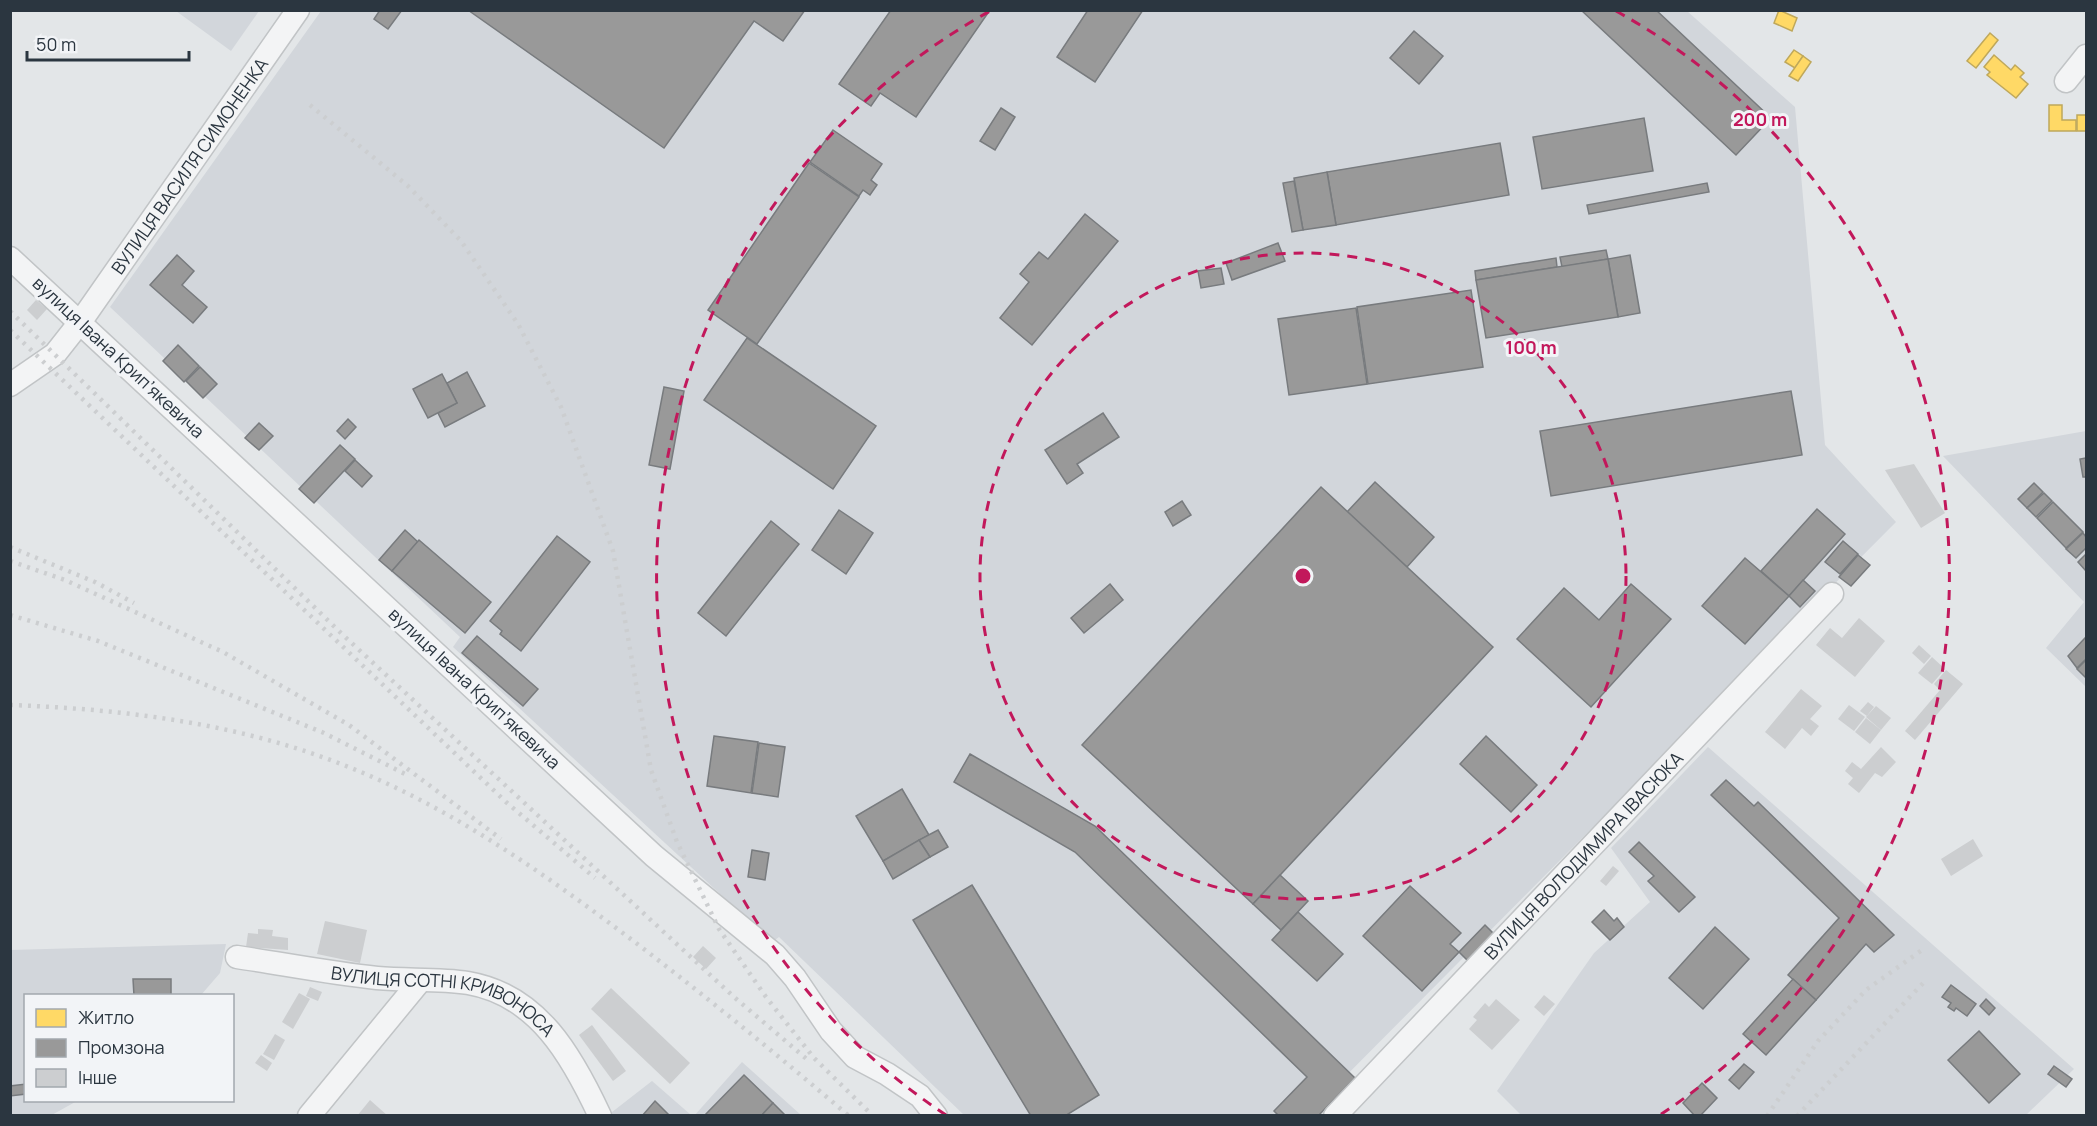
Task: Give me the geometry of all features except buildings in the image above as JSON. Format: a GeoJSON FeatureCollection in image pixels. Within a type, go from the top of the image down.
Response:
{"type":"FeatureCollection","features":[{"type":"Feature","properties":{"kind":"street","name":"ВУЛИЦЯ ВАСИЛЯ СИМОНЕНКА"},"geometry":{"type":"LineString","coordinates":[[10,385],[55,354],[81,321],[298,10]]}},
{"type":"Feature","properties":{"kind":"street"},"geometry":{"type":"LineString","coordinates":[[2066,81],[2086,56]]}},
{"type":"Feature","properties":{"kind":"street","name":"вулиця Івана Крипʼякевича"},"geometry":{"type":"LineString","coordinates":[[10,258],[81,321],[654,856],[775,955],[795,978],[831,1031],[855,1058],[886,1074],[920,1096],[936,1116]]}},
{"type":"Feature","properties":{"kind":"street","name":"ВУЛИЦЯ ВОЛОДИМИРА ІВАСЮКА"},"geometry":{"type":"LineString","coordinates":[[1335,1116],[1832,594]]}},
{"type":"Feature","properties":{"kind":"street","name":"ВУЛИЦЯ СОТНІ КРИВОНОСА"},"geometry":{"type":"LineString","coordinates":[[237,957],[378,978],[449,981],[487,988],[530,1010],[550,1030],[600,1116]]}},
{"type":"Feature","properties":{"kind":"street"},"geometry":{"type":"LineString","coordinates":[[309,1116],[420,981]]}},
{"type":"Feature","properties":{"kind":"shaded area"},"geometry":{"type":"Polygon","coordinates":[[[259,10],[231,51],[176,11],[259,10]]]}},
{"type":"Feature","properties":{"kind":"shaded area"},"geometry":{"type":"Polygon","coordinates":[[[321,11],[1687,11],[1795,107],[1825,445],[1896,522],[1307,1115],[964,1115],[779,937],[772,942],[453,647],[460,637],[110,307],[321,11]]]}},
{"type":"Feature","properties":{"kind":"shaded area"},"geometry":{"type":"Polygon","coordinates":[[[2086,431],[2086,687],[2046,648],[2084,602],[1943,456],[2086,431]]]}},
{"type":"Feature","properties":{"kind":"shaded area"},"geometry":{"type":"Polygon","coordinates":[[[1708,747],[2074,1069],[2025,1116],[1522,1116],[1497,1091],[1594,953],[1650,902],[1611,848],[1708,747]]]}},
{"type":"Feature","properties":{"kind":"shaded area"},"geometry":{"type":"Polygon","coordinates":[[[226,944],[220,973],[202,994],[24,994],[24,1102],[75,1102],[50,1116],[11,1115],[10,950],[226,944]]]}},
{"type":"Feature","properties":{"kind":"shaded area"},"geometry":{"type":"Polygon","coordinates":[[[742,1062],[801,1115],[694,1116],[742,1062]]]}},
{"type":"Feature","properties":{"kind":"shaded area"},"geometry":{"type":"Polygon","coordinates":[[[652,1081],[691,1115],[607,1116],[652,1081]]]}},
{"type":"Feature","properties":{"kind":"railway"},"geometry":{"type":"LineString","coordinates":[[310,105],[408,186],[461,241],[518,324],[561,407],[613,551],[651,770],[677,842],[719,929],[766,997],[814,1058],[869,1112]]}},
{"type":"Feature","properties":{"kind":"railway"},"geometry":{"type":"LineString","coordinates":[[10,311],[343,635],[734,997],[809,1061]]}},
{"type":"Feature","properties":{"kind":"railway"},"geometry":{"type":"LineString","coordinates":[[10,330],[506,802],[595,878]]}},
{"type":"Feature","properties":{"kind":"railway"},"geometry":{"type":"LineString","coordinates":[[10,547],[95,582],[134,603]]}},
{"type":"Feature","properties":{"kind":"railway"},"geometry":{"type":"LineString","coordinates":[[10,561],[65,580],[223,652],[349,725],[501,839]]}},
{"type":"Feature","properties":{"kind":"railway"},"geometry":{"type":"LineString","coordinates":[[10,615],[98,641],[324,733],[409,776]]}},
{"type":"Feature","properties":{"kind":"railway"},"geometry":{"type":"LineString","coordinates":[[10,705],[94,710],[220,728],[301,750],[381,781],[457,820],[531,867],[602,917],[717,1007],[849,1116]]}},
{"type":"Feature","properties":{"kind":"railway"},"geometry":{"type":"LineString","coordinates":[[1767,1116],[1818,1041],[1866,990],[1922,950]]}},
{"type":"Feature","properties":{"kind":"railway"},"geometry":{"type":"LineString","coordinates":[[1797,1116],[1926,980]]}}]}
